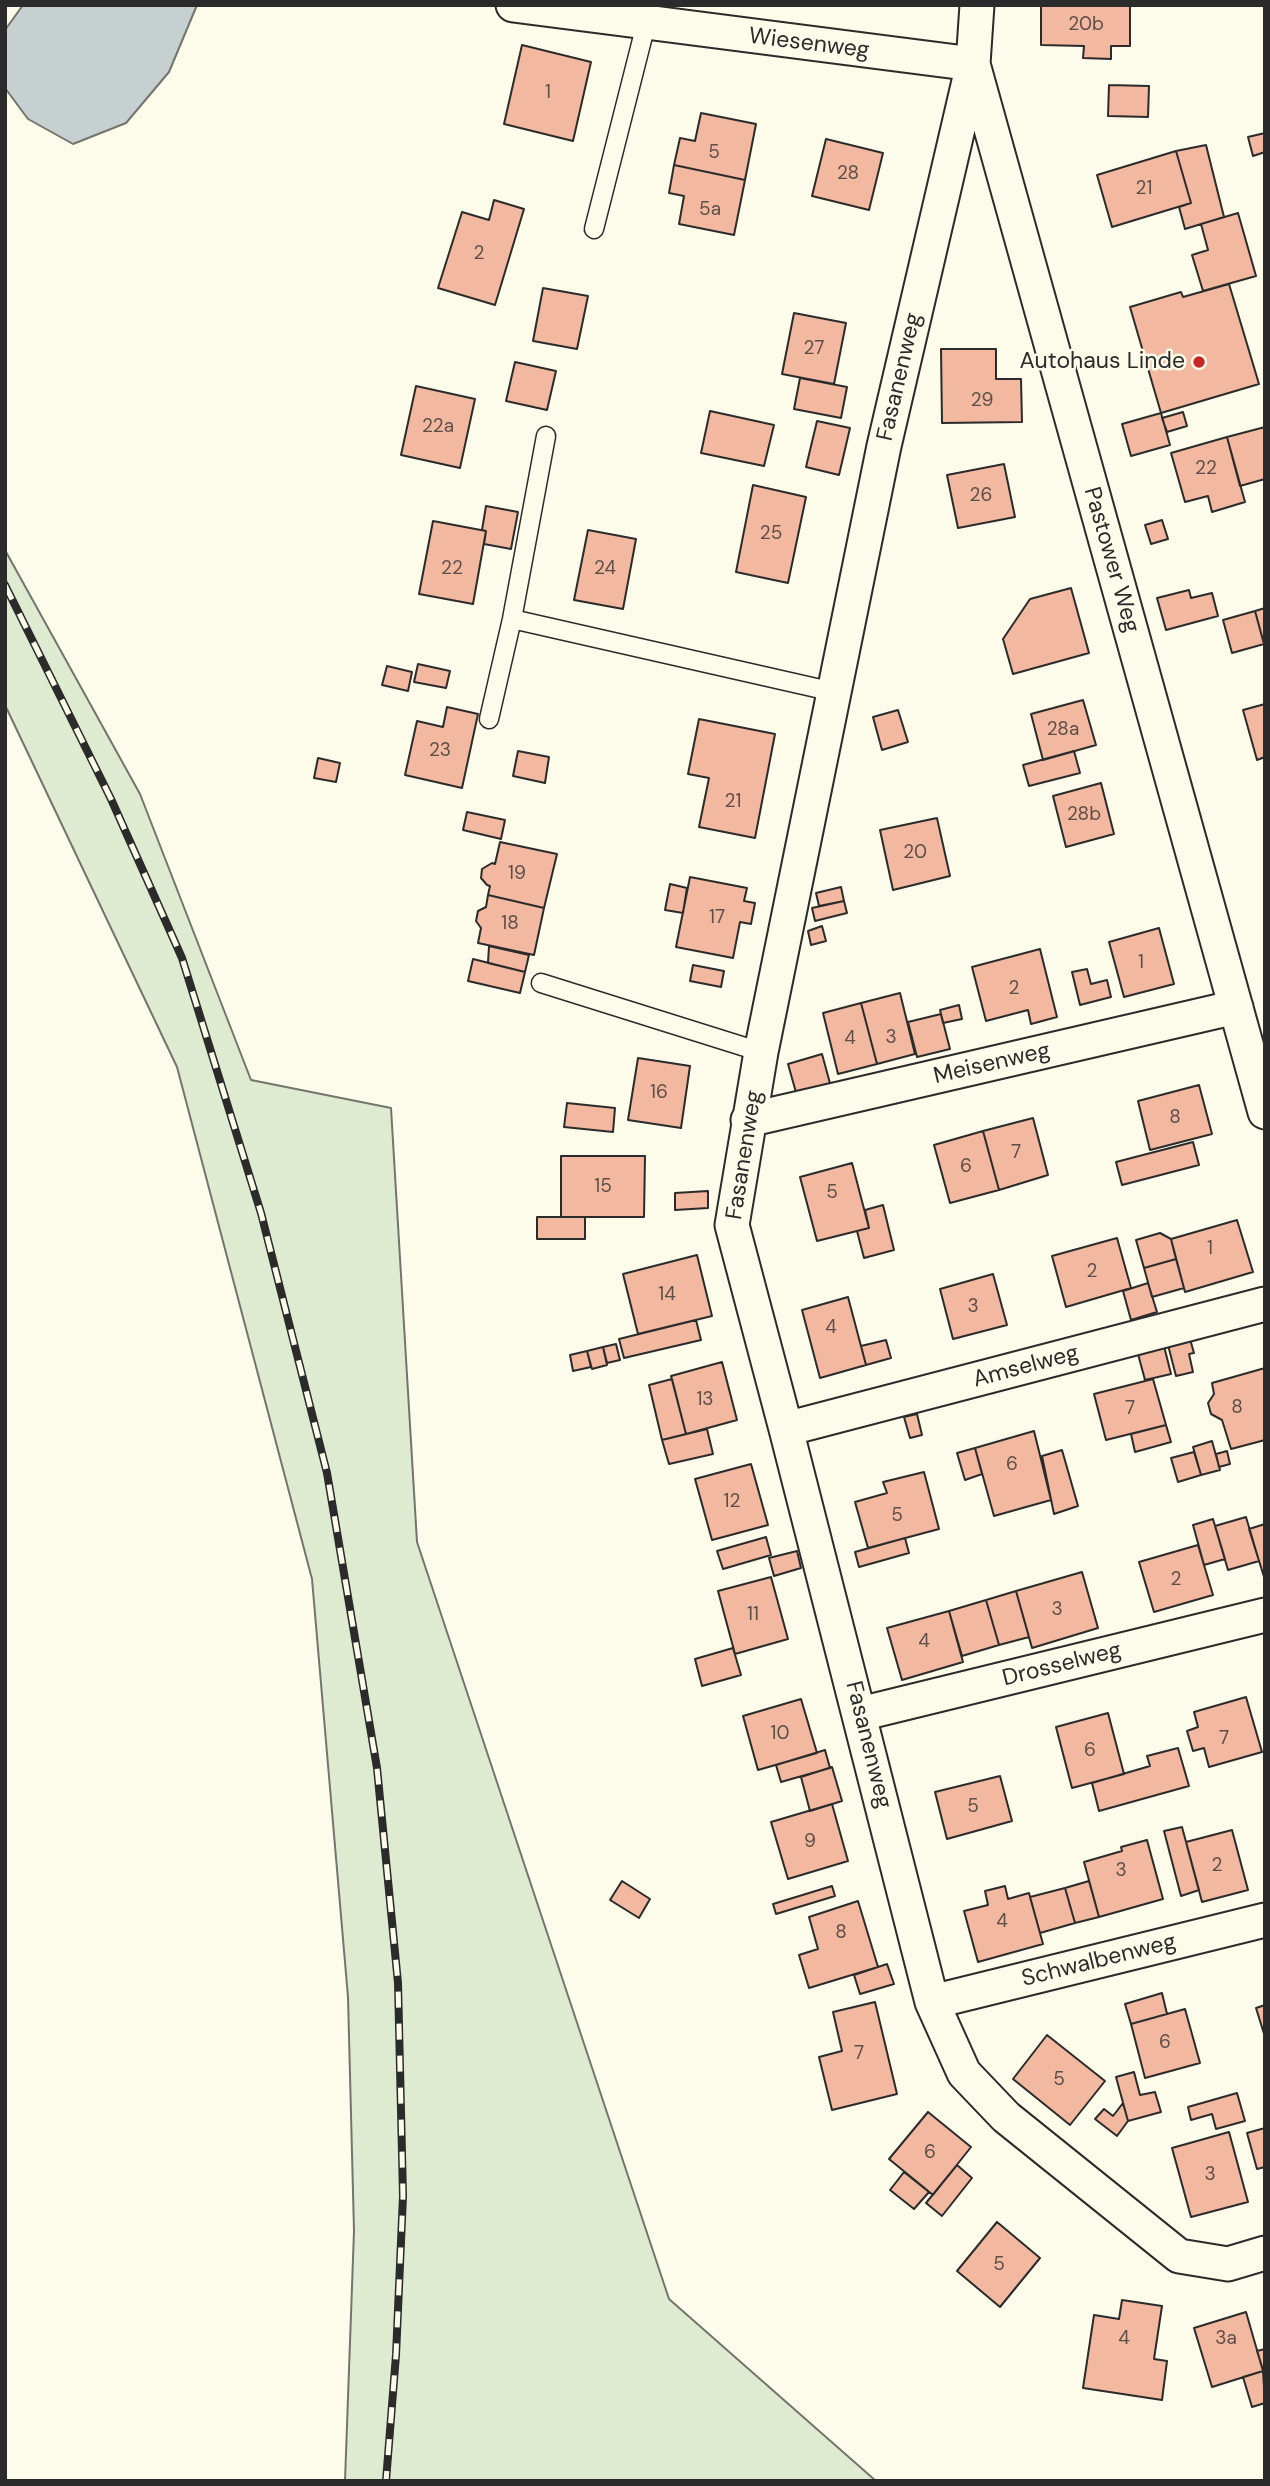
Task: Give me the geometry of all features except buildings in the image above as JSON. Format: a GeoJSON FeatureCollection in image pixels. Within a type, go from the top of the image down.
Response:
{"type":"FeatureCollection","features":[{"type":"Feature","properties":{"kind":"street","name":"Wiesenweg"},"geometry":{"type":"LineString","coordinates":[[513,5],[644,15],[973,64]]}},
{"type":"Feature","properties":{"kind":"street","name":"Pastower Weg"},"geometry":{"type":"LineString","coordinates":[[977,5],[973,64],[1265,1112]]}},
{"type":"Feature","properties":{"kind":"street","name":"Fasanenweg"},"geometry":{"type":"LineString","coordinates":[[973,64],[884,446],[761,1052],[732,1225],[932,2002],[964,2073],[1006,2117],[1180,2256],[1228,2264],[1265,2253]]}},
{"type":"Feature","properties":{"kind":"street","name":"Meisenweg"},"geometry":{"type":"LineString","coordinates":[[748,1120],[1236,1007]]}},
{"type":"Feature","properties":{"kind":"street","name":"Amselweg"},"geometry":{"type":"LineString","coordinates":[[786,1429],[1265,1304]]}},
{"type":"Feature","properties":{"kind":"street","name":"Drosselweg"},"geometry":{"type":"LineString","coordinates":[[860,1714],[1265,1615]]}},
{"type":"Feature","properties":{"kind":"street","name":"Schwalbenweg"},"geometry":{"type":"LineString","coordinates":[[932,2002],[1265,1920]]}},
{"type":"Feature","properties":{"kind":"lane"},"geometry":{"type":"LineString","coordinates":[[594,229],[644,15]]}},
{"type":"Feature","properties":{"kind":"lane"},"geometry":{"type":"LineString","coordinates":[[489,719],[512,619],[546,436]]}},
{"type":"Feature","properties":{"kind":"lane"},"geometry":{"type":"LineString","coordinates":[[512,619],[834,692]]}},
{"type":"Feature","properties":{"kind":"lane"},"geometry":{"type":"LineString","coordinates":[[541,983],[761,1052]]}},
{"type":"Feature","properties":{"kind":"green space"},"geometry":{"type":"Polygon","coordinates":[[[5,550],[140,794],[251,1080],[391,1108],[417,1542],[669,2299],[876,2481],[345,2481],[354,2231],[348,1997],[312,1579],[177,1067],[5,705],[5,550]]]}},
{"type":"Feature","properties":{"kind":"shaded area"},"geometry":{"type":"Polygon","coordinates":[[[23,5],[197,5],[169,72],[126,123],[73,144],[28,119],[5,88],[5,30],[23,5]]]}},
{"type":"Feature","properties":{"kind":"railway"},"geometry":{"type":"LineString","coordinates":[[5,585],[111,799],[182,958],[261,1213],[327,1473],[377,1768],[398,1983],[403,2196],[396,2355],[386,2481]]}},
{"type":"Feature","properties":{"kind":"place","name":"Autohaus Linde"},"geometry":{"type":"Point","coordinates":[1199,362]}}]}
